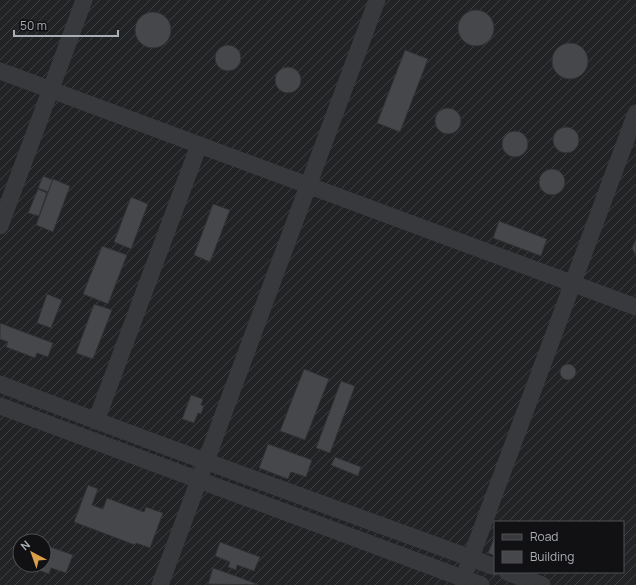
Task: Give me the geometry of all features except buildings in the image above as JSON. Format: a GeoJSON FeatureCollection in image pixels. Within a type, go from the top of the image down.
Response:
{"type":"FeatureCollection","features":[{"type":"Feature","properties":{"kind":"lane"},"geometry":{"type":"LineString","coordinates":[[0,226],[84,0]]}},
{"type":"Feature","properties":{"kind":"lane"},"geometry":{"type":"LineString","coordinates":[[160,585],[377,0]]}},
{"type":"Feature","properties":{"kind":"lane"},"geometry":{"type":"LineString","coordinates":[[0,71],[636,307]]}},
{"type":"Feature","properties":{"kind":"lane"},"geometry":{"type":"LineString","coordinates":[[462,582],[636,113]]}},
{"type":"Feature","properties":{"kind":"lane"},"geometry":{"type":"LineString","coordinates":[[96,421],[199,145]]}},
{"type":"Feature","properties":{"kind":"lane"},"geometry":{"type":"LineString","coordinates":[[0,384],[96,421],[494,567]]}},
{"type":"Feature","properties":{"kind":"lane"},"geometry":{"type":"LineString","coordinates":[[0,406],[199,480],[462,582],[481,585]]}},
{"type":"Feature","properties":{"kind":"lane"},"geometry":{"type":"LineString","coordinates":[[510,573],[542,585]]}},
{"type":"Feature","properties":{"kind":"shaded area"},"geometry":{"type":"Polygon","coordinates":[[[0,0],[636,0],[636,585],[0,585],[0,0]]]}}]}
